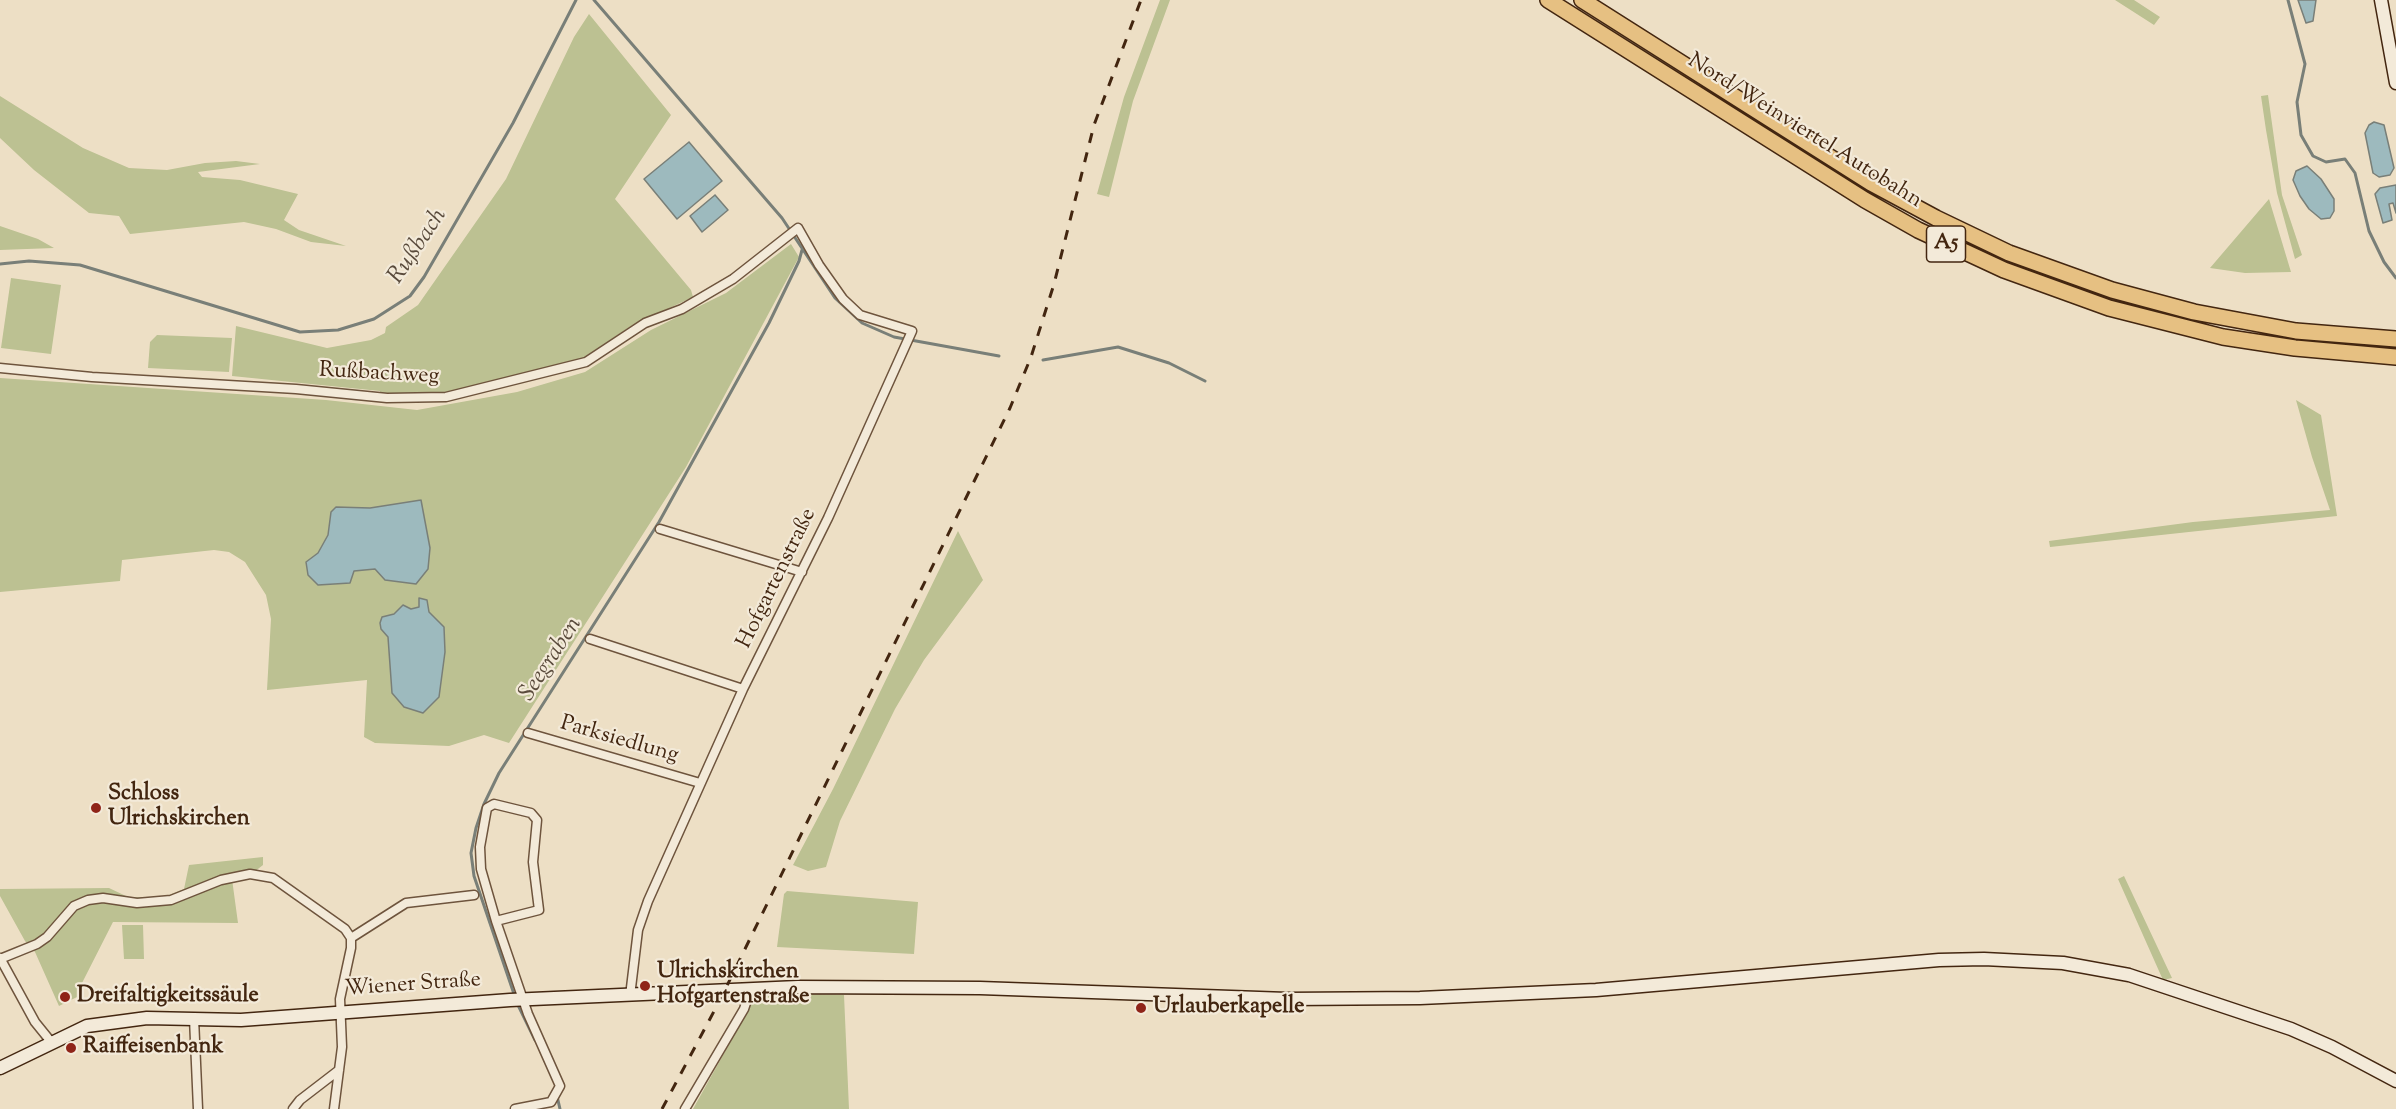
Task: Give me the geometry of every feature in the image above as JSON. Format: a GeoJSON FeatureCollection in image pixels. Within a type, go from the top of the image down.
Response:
{"type":"FeatureCollection","features":[{"type":"Feature","properties":{"kind":"highway","name":"Nord/Weinviertel Autobahn"},"geometry":{"type":"LineString","coordinates":[[1548,0],[1874,205],[2004,270],[2109,308],[2223,337],[2315,351],[2396,357]]}},
{"type":"Feature","properties":{"kind":"highway","name":"Nord/Weinviertel Autobahn"},"geometry":{"type":"LineString","coordinates":[[1582,0],[1871,183],[1936,219],[2009,253],[2112,290],[2193,312],[2296,331],[2396,339]]}},
{"type":"Feature","properties":{"kind":"street"},"geometry":{"type":"LineString","coordinates":[[2381,0],[2396,82]]}},
{"type":"Feature","properties":{"kind":"street","name":"Hofgartenstraße"},"geometry":{"type":"LineString","coordinates":[[630,996],[638,930],[645,911],[700,783],[802,572],[912,331],[860,315],[843,299],[793,233]]}},
{"type":"Feature","properties":{"kind":"street","name":"Rußbachweg"},"geometry":{"type":"LineString","coordinates":[[0,368],[92,377],[296,389],[387,398],[446,397],[585,362],[645,323],[682,309],[714,291],[793,233]]}},
{"type":"Feature","properties":{"kind":"street"},"geometry":{"type":"LineString","coordinates":[[660,529],[802,572]]}},
{"type":"Feature","properties":{"kind":"street"},"geometry":{"type":"LineString","coordinates":[[590,639],[743,690]]}},
{"type":"Feature","properties":{"kind":"street","name":"Parksiedlung"},"geometry":{"type":"LineString","coordinates":[[528,733],[700,783]]}},
{"type":"Feature","properties":{"kind":"street"},"geometry":{"type":"LineString","coordinates":[[496,921],[538,910],[533,862],[537,820],[531,813],[494,804],[487,808],[480,847],[481,869],[517,999],[560,1086],[557,1095],[515,1109]]}},
{"type":"Feature","properties":{"kind":"street"},"geometry":{"type":"LineString","coordinates":[[52,1043],[35,1022],[0,958],[37,944],[74,906],[88,900],[103,898],[137,903],[171,900],[221,880],[250,874],[273,878],[299,894],[345,929],[351,938],[340,999],[342,1047],[334,1109]]}},
{"type":"Feature","properties":{"kind":"street"},"geometry":{"type":"LineString","coordinates":[[351,938],[406,903],[474,895]]}},
{"type":"Feature","properties":{"kind":"street","name":"Wiener Straße"},"geometry":{"type":"LineString","coordinates":[[0,1068],[73,1032],[101,1023],[147,1018],[242,1020],[517,999],[839,986],[1359,999],[1596,990],[1939,960],[2021,960],[2092,967],[2178,991],[2291,1029],[2332,1047],[2396,1081]]}},
{"type":"Feature","properties":{"kind":"street"},"geometry":{"type":"LineString","coordinates":[[685,1109],[744,1009],[751,988]]}},
{"type":"Feature","properties":{"kind":"street"},"geometry":{"type":"LineString","coordinates":[[194,1018],[198,1109]]}},
{"type":"Feature","properties":{"kind":"street"},"geometry":{"type":"LineString","coordinates":[[293,1109],[339,1070]]}},
{"type":"Feature","properties":{"kind":"green space"},"geometry":{"type":"Polygon","coordinates":[[[1160,0],[1170,0],[1133,101],[1109,197],[1097,194],[1124,97],[1160,0]]]}},
{"type":"Feature","properties":{"kind":"green space"},"geometry":{"type":"Polygon","coordinates":[[[2115,0],[2134,0],[2160,17],[2154,25],[2115,0]]]}},
{"type":"Feature","properties":{"kind":"green space"},"geometry":{"type":"Polygon","coordinates":[[[589,14],[671,115],[615,199],[691,290],[693,297],[631,326],[582,359],[443,394],[396,395],[380,393],[380,391],[232,376],[236,326],[327,348],[371,340],[385,333],[386,327],[418,305],[506,179],[574,37],[589,14]]]}},
{"type":"Feature","properties":{"kind":"green space"},"geometry":{"type":"Polygon","coordinates":[[[2268,95],[2282,195],[2302,255],[2295,259],[2277,193],[2266,130],[2261,96],[2268,95]]]}},
{"type":"Feature","properties":{"kind":"green space"},"geometry":{"type":"Polygon","coordinates":[[[0,96],[83,148],[129,168],[167,170],[205,163],[236,161],[260,164],[198,172],[202,177],[240,180],[298,194],[284,220],[299,230],[346,246],[311,242],[276,229],[244,222],[130,234],[119,216],[89,213],[34,170],[0,138],[0,96]]]}},
{"type":"Feature","properties":{"kind":"green space"},"geometry":{"type":"Polygon","coordinates":[[[2269,199],[2291,272],[2245,273],[2210,268],[2269,199]]]}},
{"type":"Feature","properties":{"kind":"green space"},"geometry":{"type":"Polygon","coordinates":[[[0,226],[38,239],[54,248],[0,250],[0,226]]]}},
{"type":"Feature","properties":{"kind":"green space"},"geometry":{"type":"Polygon","coordinates":[[[791,244],[799,257],[686,467],[509,743],[484,735],[449,746],[375,743],[364,737],[367,680],[267,690],[271,619],[266,595],[245,562],[229,552],[214,550],[122,560],[120,581],[0,592],[0,378],[326,400],[417,410],[517,392],[585,372],[651,330],[726,293],[791,244]]]}},
{"type":"Feature","properties":{"kind":"green space"},"geometry":{"type":"Polygon","coordinates":[[[11,278],[61,285],[51,354],[1,348],[11,278]]]}},
{"type":"Feature","properties":{"kind":"green space"},"geometry":{"type":"Polygon","coordinates":[[[157,335],[232,338],[229,372],[148,368],[150,342],[157,335]]]}},
{"type":"Feature","properties":{"kind":"green space"},"geometry":{"type":"Polygon","coordinates":[[[2296,400],[2321,415],[2337,516],[2050,547],[2049,541],[2193,522],[2330,510],[2296,400]]]}},
{"type":"Feature","properties":{"kind":"green space"},"geometry":{"type":"Polygon","coordinates":[[[958,531],[983,580],[924,660],[895,709],[840,821],[826,867],[808,871],[793,865],[833,789],[958,531]]]}},
{"type":"Feature","properties":{"kind":"green space"},"geometry":{"type":"Polygon","coordinates":[[[263,857],[263,865],[249,876],[232,879],[238,923],[113,922],[82,983],[83,994],[59,1006],[35,952],[25,941],[0,896],[0,889],[109,888],[128,897],[164,897],[184,889],[189,865],[263,857]]]}},
{"type":"Feature","properties":{"kind":"green space"},"geometry":{"type":"Polygon","coordinates":[[[2124,876],[2172,978],[2163,980],[2118,879],[2124,876]]]}},
{"type":"Feature","properties":{"kind":"green space"},"geometry":{"type":"Polygon","coordinates":[[[787,891],[918,902],[914,954],[777,947],[784,894],[787,891]]]}},
{"type":"Feature","properties":{"kind":"green space"},"geometry":{"type":"Polygon","coordinates":[[[122,925],[143,925],[144,959],[124,959],[122,925]]]}},
{"type":"Feature","properties":{"kind":"green space"},"geometry":{"type":"Polygon","coordinates":[[[757,994],[844,995],[849,1109],[693,1109],[757,994]]]}},
{"type":"Feature","properties":{"kind":"water"},"geometry":{"type":"Polygon","coordinates":[[[2298,0],[2316,0],[2313,21],[2306,23],[2298,0]]]}},
{"type":"Feature","properties":{"kind":"water"},"geometry":{"type":"Polygon","coordinates":[[[2374,122],[2384,125],[2394,168],[2390,175],[2379,177],[2373,173],[2365,133],[2369,125],[2374,122]]]}},
{"type":"Feature","properties":{"kind":"water"},"geometry":{"type":"Polygon","coordinates":[[[689,142],[722,181],[677,219],[644,179],[689,142]]]}},
{"type":"Feature","properties":{"kind":"water"},"geometry":{"type":"Polygon","coordinates":[[[2307,166],[2321,179],[2334,199],[2334,211],[2330,218],[2321,219],[2309,209],[2300,196],[2293,180],[2296,171],[2307,166]]]}},
{"type":"Feature","properties":{"kind":"water"},"geometry":{"type":"Polygon","coordinates":[[[2396,185],[2396,213],[2393,203],[2389,204],[2392,220],[2383,223],[2375,194],[2380,188],[2396,185]]]}},
{"type":"Feature","properties":{"kind":"water"},"geometry":{"type":"Polygon","coordinates":[[[715,195],[728,210],[702,232],[690,216],[715,195]]]}},
{"type":"Feature","properties":{"kind":"water"},"geometry":{"type":"Polygon","coordinates":[[[421,500],[430,548],[428,569],[416,584],[385,580],[375,569],[354,571],[350,583],[318,585],[308,575],[306,562],[318,553],[328,535],[331,512],[336,507],[370,508],[421,500]]]}},
{"type":"Feature","properties":{"kind":"water"},"geometry":{"type":"Polygon","coordinates":[[[419,598],[427,600],[429,612],[444,627],[445,652],[439,697],[423,713],[404,707],[392,693],[388,637],[381,629],[380,623],[382,617],[394,614],[403,605],[411,609],[419,607],[419,598]]]}},
{"type":"Feature","properties":{"kind":"waterway","name":"Rußbach"},"geometry":{"type":"LineString","coordinates":[[0,264],[29,261],[80,265],[300,332],[338,330],[374,319],[410,296],[424,277],[513,123],[576,0]]}},
{"type":"Feature","properties":{"kind":"waterway"},"geometry":{"type":"LineString","coordinates":[[594,0],[782,218],[835,298],[862,323],[894,337],[999,356]]}},
{"type":"Feature","properties":{"kind":"waterway"},"geometry":{"type":"LineString","coordinates":[[2288,0],[2305,64],[2297,102],[2301,135],[2313,156],[2326,162],[2345,159],[2355,173],[2369,231],[2384,262],[2396,278]]}},
{"type":"Feature","properties":{"kind":"waterway","name":"Seegraben"},"geometry":{"type":"LineString","coordinates":[[515,997],[474,876],[471,853],[484,804],[499,773],[659,522],[769,323],[802,250]]}},
{"type":"Feature","properties":{"kind":"waterway"},"geometry":{"type":"LineString","coordinates":[[1043,360],[1118,347],[1169,363],[1205,381]]}},
{"type":"Feature","properties":{"kind":"waterway","name":"Seegraben"},"geometry":{"type":"LineString","coordinates":[[517,1003],[535,1040]]}},
{"type":"Feature","properties":{"kind":"waterway","name":"Seegraben"},"geometry":{"type":"LineString","coordinates":[[557,1096],[560,1109]]}},
{"type":"Feature","properties":{"kind":"railway"},"geometry":{"type":"LineString","coordinates":[[662,1109],[720,1000],[1010,408],[1031,357],[1054,284],[1094,125],[1141,0]]}},
{"type":"Feature","properties":{"kind":"place","name":"Schloss Ulrichskirchen"},"geometry":{"type":"Point","coordinates":[96,808]}},
{"type":"Feature","properties":{"kind":"place","name":"Ulrichskirchen Hofgartenstraße"},"geometry":{"type":"Point","coordinates":[645,986]}},
{"type":"Feature","properties":{"kind":"place","name":"Dreifaltigkeitssäule"},"geometry":{"type":"Point","coordinates":[65,997]}},
{"type":"Feature","properties":{"kind":"place","name":"Urlauberkapelle"},"geometry":{"type":"Point","coordinates":[1141,1008]}},
{"type":"Feature","properties":{"kind":"place","name":"Raiffeisenbank"},"geometry":{"type":"Point","coordinates":[71,1048]}}]}
